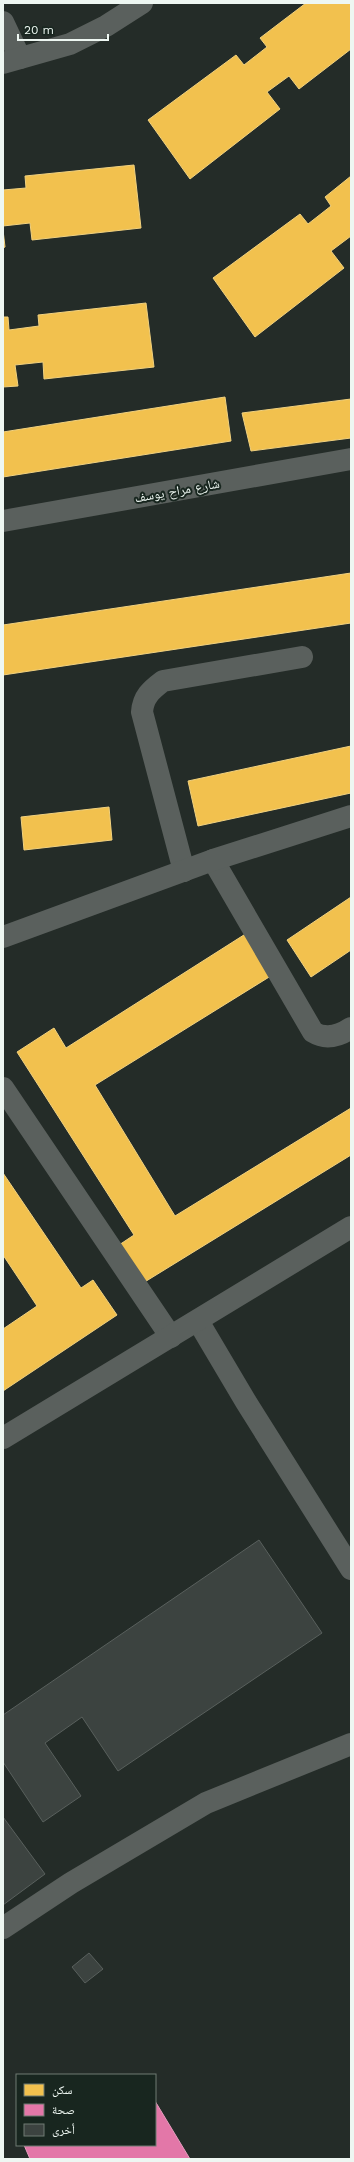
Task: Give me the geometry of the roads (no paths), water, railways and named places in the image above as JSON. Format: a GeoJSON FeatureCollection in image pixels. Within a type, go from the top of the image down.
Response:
{"type":"FeatureCollection","features":[{"type":"Feature","properties":{"kind":"street"},"geometry":{"type":"LineString","coordinates":[[3,22],[12,61],[70,44],[106,26],[142,3]]}},
{"type":"Feature","properties":{"kind":"street","name":"شارع مراح يوسف"},"geometry":{"type":"LineString","coordinates":[[3,521],[351,459]]}},
{"type":"Feature","properties":{"kind":"street"},"geometry":{"type":"LineString","coordinates":[[184,871],[142,712],[143,702],[150,690],[163,681],[302,657]]}},
{"type":"Feature","properties":{"kind":"street"},"geometry":{"type":"LineString","coordinates":[[3,937],[213,860],[351,816]]}},
{"type":"Feature","properties":{"kind":"street"},"geometry":{"type":"LineString","coordinates":[[213,860],[313,1032],[319,1036],[332,1036],[351,1028]]}},
{"type":"Feature","properties":{"kind":"street"},"geometry":{"type":"LineString","coordinates":[[3,1088],[171,1337]]}},
{"type":"Feature","properties":{"kind":"street"},"geometry":{"type":"LineString","coordinates":[[3,1438],[351,1227]]}},
{"type":"Feature","properties":{"kind":"street"},"geometry":{"type":"LineString","coordinates":[[198,1321],[246,1402],[351,1569]]}},
{"type":"Feature","properties":{"kind":"street"},"geometry":{"type":"LineString","coordinates":[[3,1928],[71,1883],[206,1803],[351,1744]]}}]}
